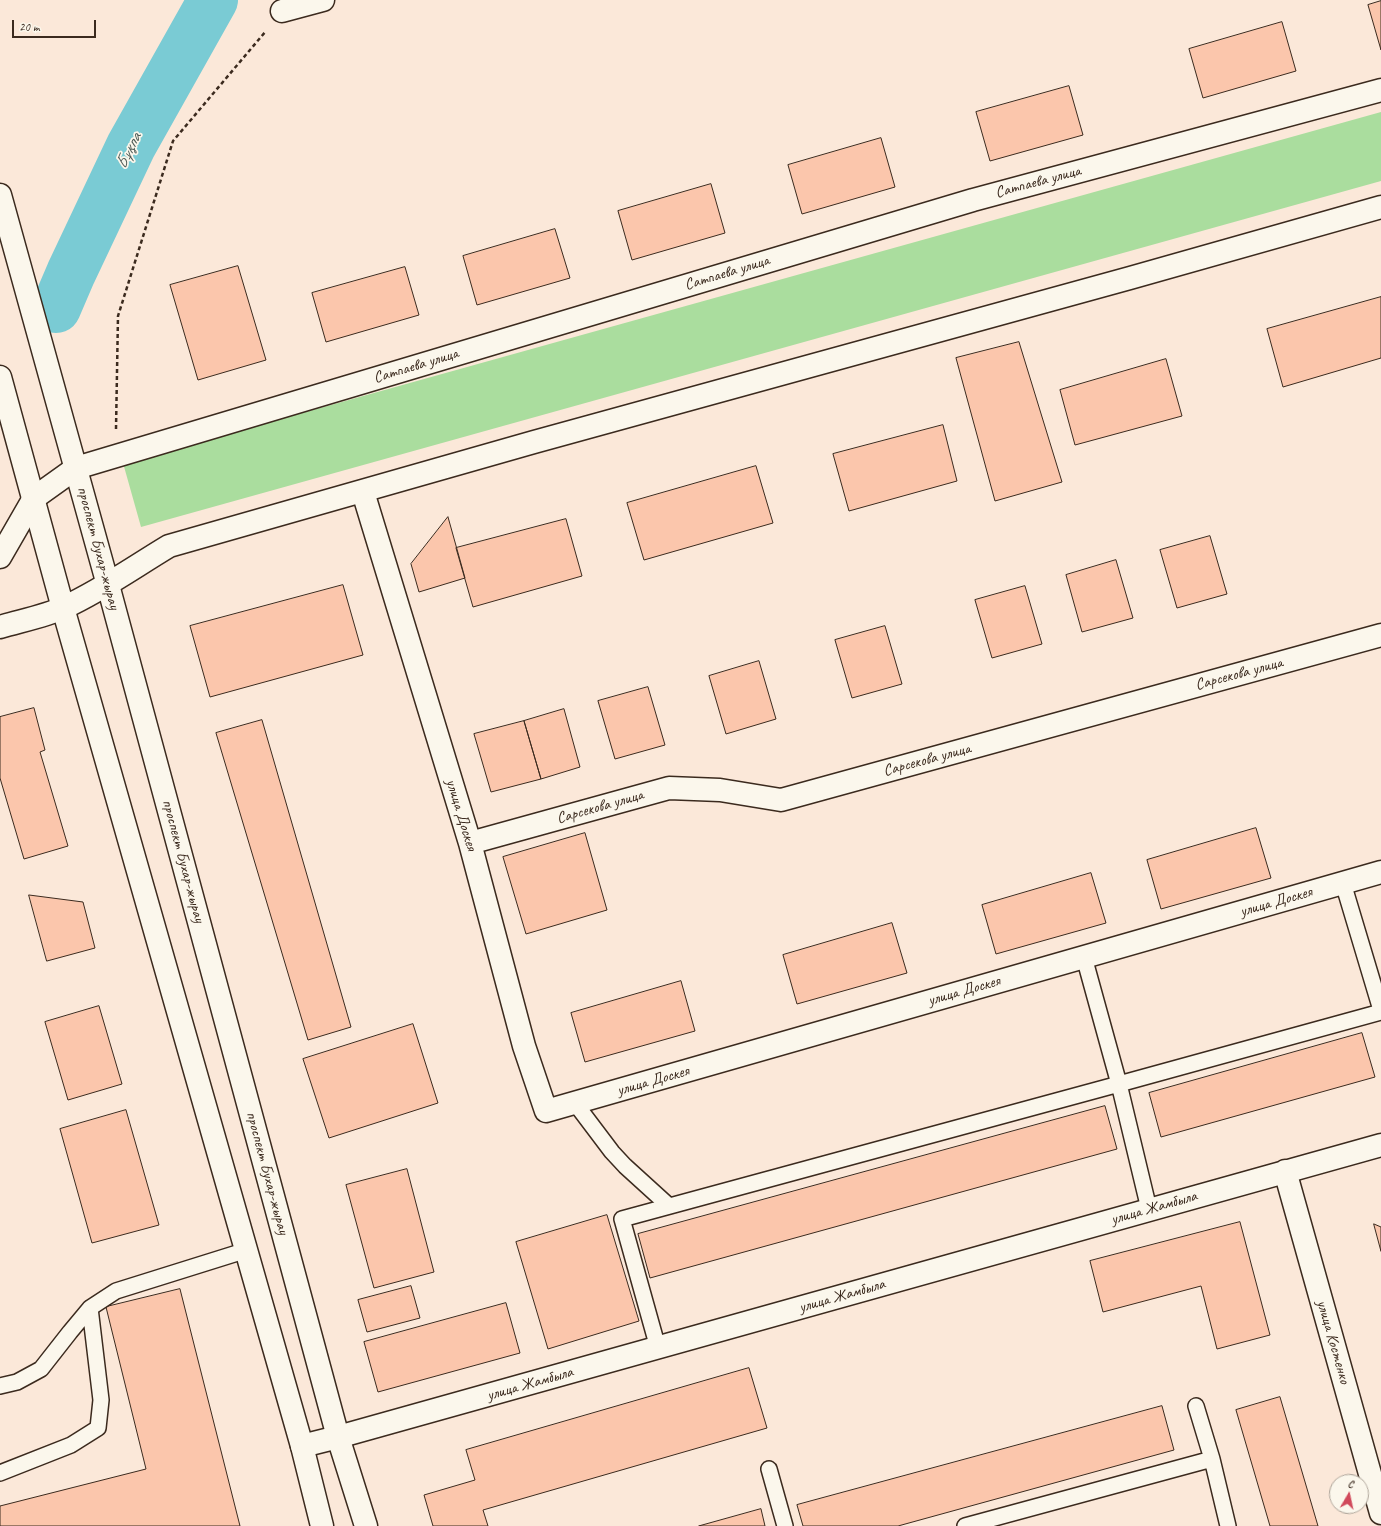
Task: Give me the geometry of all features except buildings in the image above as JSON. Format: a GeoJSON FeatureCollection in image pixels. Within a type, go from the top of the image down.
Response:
{"type":"FeatureCollection","features":[{"type":"Feature","properties":{"kind":"main road"},"geometry":{"type":"LineString","coordinates":[[284,5],[323,0]]}},
{"type":"Feature","properties":{"kind":"main road","name":"Сатпаева улица"},"geometry":{"type":"LineString","coordinates":[[34,498],[76,468],[973,200],[1381,90]]}},
{"type":"Feature","properties":{"kind":"main road","name":"проспект Бухар-жырау"},"geometry":{"type":"LineString","coordinates":[[0,195],[108,585],[338,1437],[366,1526]]}},
{"type":"Feature","properties":{"kind":"main road"},"geometry":{"type":"LineString","coordinates":[[0,627],[63,608],[108,585],[169,546],[564,434],[1381,207]]}},
{"type":"Feature","properties":{"kind":"main road"},"geometry":{"type":"LineString","coordinates":[[0,377],[63,608],[302,1446],[322,1526]]}},
{"type":"Feature","properties":{"kind":"main road","name":"улица Доскея"},"geometry":{"type":"LineString","coordinates":[[363,492],[470,844],[524,1046],[546,1111],[1381,872]]}},
{"type":"Feature","properties":{"kind":"main road"},"geometry":{"type":"LineString","coordinates":[[0,557],[34,498]]}},
{"type":"Feature","properties":{"kind":"main road","name":"Сарсекова улица"},"geometry":{"type":"LineString","coordinates":[[470,844],[669,788],[720,790],[781,800],[1381,634]]}},
{"type":"Feature","properties":{"kind":"main road","name":"улица Жамбыла"},"geometry":{"type":"LineString","coordinates":[[302,1446],[658,1348],[1381,1145]]}},
{"type":"Feature","properties":{"kind":"main road","name":"улица Костенко"},"geometry":{"type":"LineString","coordinates":[[1285,1171],[1381,1513]]}},
{"type":"Feature","properties":{"kind":"lane"},"geometry":{"type":"LineString","coordinates":[[658,1348],[622,1219],[1381,1011],[1343,883]]}},
{"type":"Feature","properties":{"kind":"lane"},"geometry":{"type":"LineString","coordinates":[[1084,957],[1119,1084],[1149,1209]]}},
{"type":"Feature","properties":{"kind":"lane"},"geometry":{"type":"LineString","coordinates":[[575,1103],[612,1152],[625,1166],[669,1206]]}},
{"type":"Feature","properties":{"kind":"lane"},"geometry":{"type":"LineString","coordinates":[[0,1386],[17,1382],[41,1369],[90,1308],[116,1291],[246,1250]]}},
{"type":"Feature","properties":{"kind":"lane"},"geometry":{"type":"LineString","coordinates":[[0,1473],[71,1445],[98,1428],[101,1400],[90,1308]]}},
{"type":"Feature","properties":{"kind":"lane"},"geometry":{"type":"LineString","coordinates":[[1196,1406],[1212,1460],[1228,1526]]}},
{"type":"Feature","properties":{"kind":"lane"},"geometry":{"type":"LineString","coordinates":[[965,1526],[1212,1460]]}},
{"type":"Feature","properties":{"kind":"lane"},"geometry":{"type":"LineString","coordinates":[[769,1469],[784,1526]]}},
{"type":"Feature","properties":{"kind":"path"},"geometry":{"type":"LineString","coordinates":[[116,456],[118,316],[173,141],[284,5]]}},
{"type":"Feature","properties":{"kind":"green space"},"geometry":{"type":"Polygon","coordinates":[[[1381,112],[1381,181],[141,527],[123,463],[1381,112]]]}},
{"type":"Feature","properties":{"kind":"waterway","name":"Бұқпа"},"geometry":{"type":"LineString","coordinates":[[56,308],[131,146],[213,0]]}}]}
